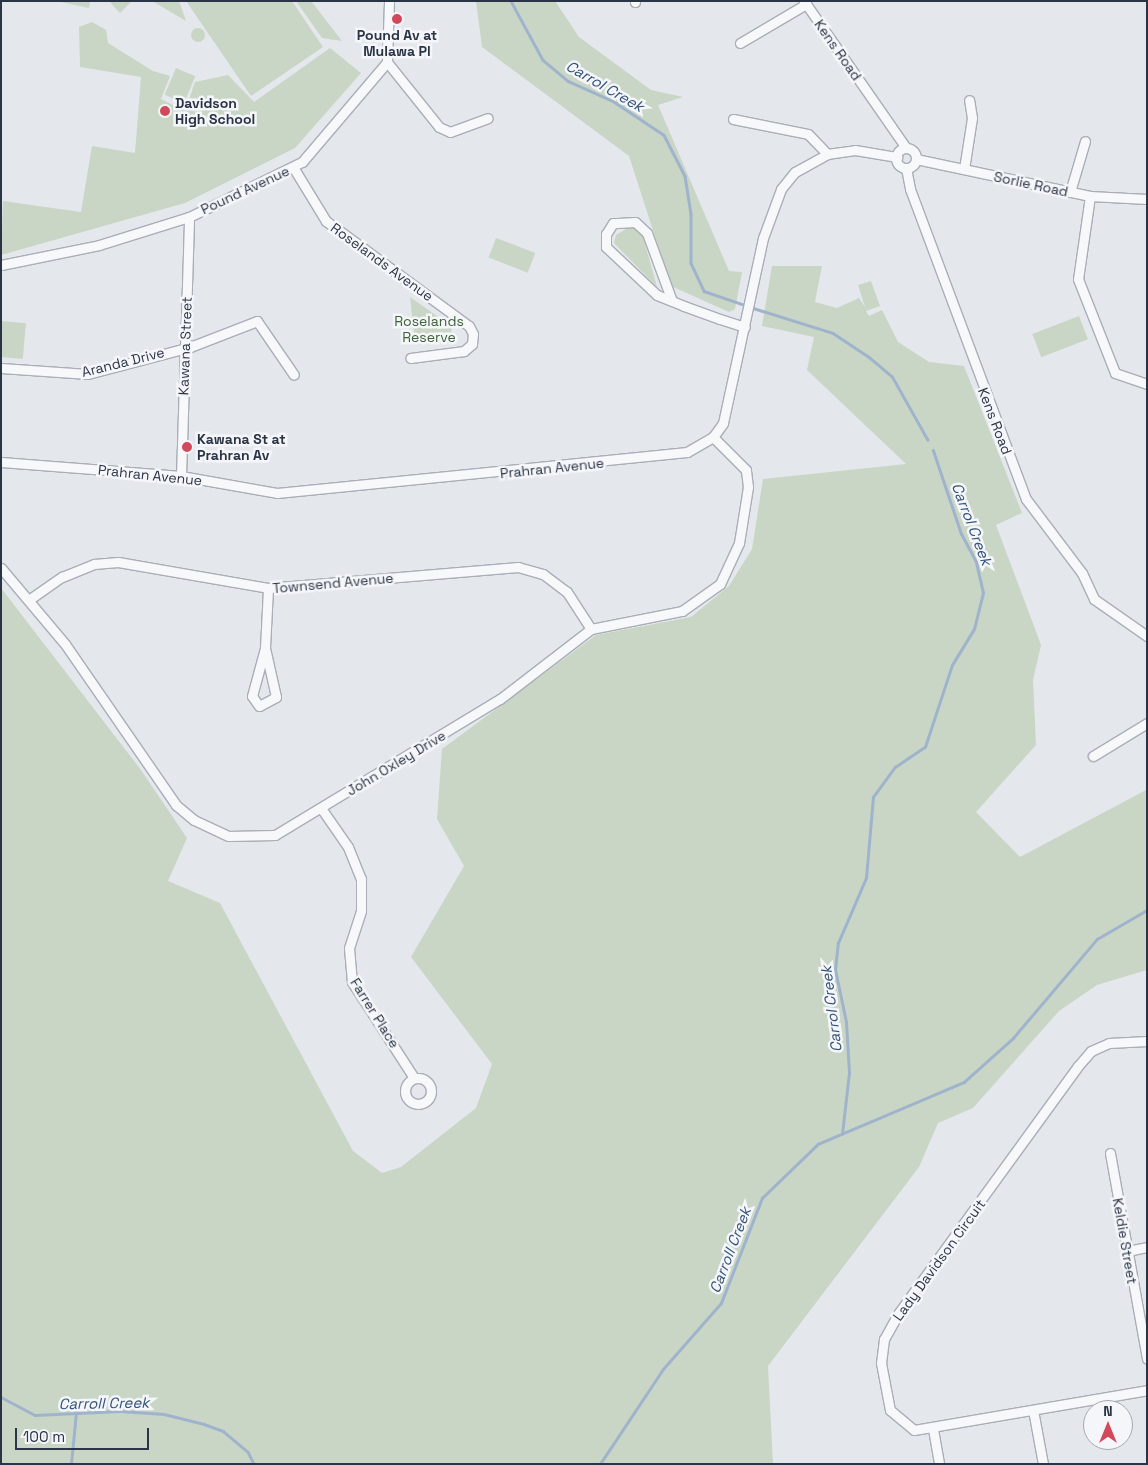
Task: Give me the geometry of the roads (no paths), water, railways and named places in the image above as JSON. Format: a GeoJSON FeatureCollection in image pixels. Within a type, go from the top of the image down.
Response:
{"type":"FeatureCollection","features":[{"type":"Feature","properties":{"kind":"street"},"geometry":{"type":"LineString","coordinates":[[389,1],[387,62],[439,126],[450,132],[488,118]]}},
{"type":"Feature","properties":{"kind":"street"},"geometry":{"type":"LineString","coordinates":[[740,44],[805,3]]}},
{"type":"Feature","properties":{"kind":"street","name":"Kens Road"},"geometry":{"type":"LineString","coordinates":[[805,3],[906,148],[916,159]]}},
{"type":"Feature","properties":{"kind":"street","name":"Pound Avenue"},"geometry":{"type":"LineString","coordinates":[[1,265],[99,245],[189,216],[293,167],[316,149],[387,62]]}},
{"type":"Feature","properties":{"kind":"street"},"geometry":{"type":"LineString","coordinates":[[964,170],[972,118],[969,100]]}},
{"type":"Feature","properties":{"kind":"street"},"geometry":{"type":"LineString","coordinates":[[733,119],[808,134],[827,154]]}},
{"type":"Feature","properties":{"kind":"street"},"geometry":{"type":"LineString","coordinates":[[1070,192],[1085,141]]}},
{"type":"Feature","properties":{"kind":"street"},"geometry":{"type":"LineString","coordinates":[[897,157],[906,148]]}},
{"type":"Feature","properties":{"kind":"street"},"geometry":{"type":"LineString","coordinates":[[713,437],[731,396],[770,210],[795,172],[827,154],[855,150],[897,157],[906,168],[916,159]]}},
{"type":"Feature","properties":{"kind":"street","name":"Sorlie Road"},"geometry":{"type":"LineString","coordinates":[[916,159],[1090,196],[1147,199]]}},
{"type":"Feature","properties":{"kind":"street","name":"Roselands Avenue"},"geometry":{"type":"LineString","coordinates":[[293,167],[326,221],[469,326],[473,334],[472,344],[464,351],[410,358]]}},
{"type":"Feature","properties":{"kind":"street","name":"Kens Road"},"geometry":{"type":"LineString","coordinates":[[906,168],[913,198],[1026,499],[1082,573],[1094,599],[1145,632]]}},
{"type":"Feature","properties":{"kind":"street"},"geometry":{"type":"LineString","coordinates":[[1090,196],[1078,279],[1115,372],[1147,384]]}},
{"type":"Feature","properties":{"kind":"street","name":"Kawana Street"},"geometry":{"type":"LineString","coordinates":[[181,476],[189,216]]}},
{"type":"Feature","properties":{"kind":"street"},"geometry":{"type":"LineString","coordinates":[[672,301],[647,233],[635,222],[613,223],[606,234],[606,247],[657,295],[672,301],[745,327]]}},
{"type":"Feature","properties":{"kind":"street","name":"Aranda Drive"},"geometry":{"type":"LineString","coordinates":[[1,368],[88,374],[186,347],[257,321],[294,375]]}},
{"type":"Feature","properties":{"kind":"street","name":"Prahran Avenue"},"geometry":{"type":"LineString","coordinates":[[1,462],[181,476],[277,493],[661,456],[687,452],[713,437]]}},
{"type":"Feature","properties":{"kind":"street","name":"John Oxley Drive"},"geometry":{"type":"LineString","coordinates":[[1,568],[30,599],[176,805],[194,820],[229,836],[252,838],[275,835],[500,700],[591,629],[682,611],[720,584],[739,543],[748,487],[746,470],[713,437]]}},
{"type":"Feature","properties":{"kind":"street","name":"Townsend Avenue"},"geometry":{"type":"LineString","coordinates":[[30,599],[62,577],[94,564],[118,562],[268,588],[518,567],[543,574],[567,592],[591,629]]}},
{"type":"Feature","properties":{"kind":"street"},"geometry":{"type":"LineString","coordinates":[[265,648],[276,697],[263,706],[254,703],[252,696],[265,648],[268,588]]}},
{"type":"Feature","properties":{"kind":"street"},"geometry":{"type":"LineString","coordinates":[[1093,756],[1147,723]]}},
{"type":"Feature","properties":{"kind":"street","name":"Farrer Place"},"geometry":{"type":"LineString","coordinates":[[321,808],[348,847],[361,879],[361,911],[349,948],[352,982],[414,1078]]}},
{"type":"Feature","properties":{"kind":"street","name":"Lady Davidson Circuit"},"geometry":{"type":"LineString","coordinates":[[1147,1041],[1124,1040],[1091,1051],[898,1314],[884,1339],[881,1364],[890,1410],[914,1430],[933,1429],[1147,1390]]}},
{"type":"Feature","properties":{"kind":"street","name":"Keldie Street"},"geometry":{"type":"LineString","coordinates":[[1110,1153],[1147,1359]]}},
{"type":"Feature","properties":{"kind":"street"},"geometry":{"type":"LineString","coordinates":[[1127,1250],[1147,1247]]}},
{"type":"Feature","properties":{"kind":"street"},"geometry":{"type":"LineString","coordinates":[[1033,1410],[1043,1464]]}},
{"type":"Feature","properties":{"kind":"street"},"geometry":{"type":"LineString","coordinates":[[933,1429],[940,1464]]}},
{"type":"Feature","properties":{"kind":"waterway","name":"Carrol Creek"},"geometry":{"type":"LineString","coordinates":[[511,1],[543,60],[568,81],[613,101],[664,135],[685,176],[691,214],[691,263],[704,291],[745,305]]}},
{"type":"Feature","properties":{"kind":"waterway","name":"Carrol Creek"},"geometry":{"type":"LineString","coordinates":[[750,307],[833,333],[869,357],[892,376],[928,440]]}},
{"type":"Feature","properties":{"kind":"waterway","name":"Carrol Creek"},"geometry":{"type":"LineString","coordinates":[[842,1134],[849,1073],[846,1022],[835,970],[838,943],[866,878],[873,797],[895,767],[925,747],[952,665],[974,629],[983,593],[976,562],[961,534],[933,451]]}},
{"type":"Feature","properties":{"kind":"waterway","name":"Carroll Creek"},"geometry":{"type":"LineString","coordinates":[[600,1464],[663,1369],[721,1303],[762,1198],[818,1144],[964,1082],[1013,1038],[1097,939],[1147,910]]}},
{"type":"Feature","properties":{"kind":"waterway","name":"Carroll Creek"},"geometry":{"type":"LineString","coordinates":[[1,1397],[35,1415],[120,1411],[164,1414],[204,1424],[223,1431],[248,1452],[254,1464]]}},
{"type":"Feature","properties":{"kind":"waterway"},"geometry":{"type":"LineString","coordinates":[[71,1464],[76,1412]]}},
{"type":"Feature","properties":{"kind":"place","name":"Pound Av at Mulawa Pl"},"geometry":{"type":"Point","coordinates":[397,19]}},
{"type":"Feature","properties":{"kind":"place","name":"Davidson High School"},"geometry":{"type":"Point","coordinates":[165,111]}},
{"type":"Feature","properties":{"kind":"place","name":"Kawana St at Prahran Av"},"geometry":{"type":"Point","coordinates":[187,447]}},
{"type":"Feature","properties":{"kind":"park label","name":"Roselands Reserve"},"geometry":{"type":"Point","coordinates":[429,330]}}]}
